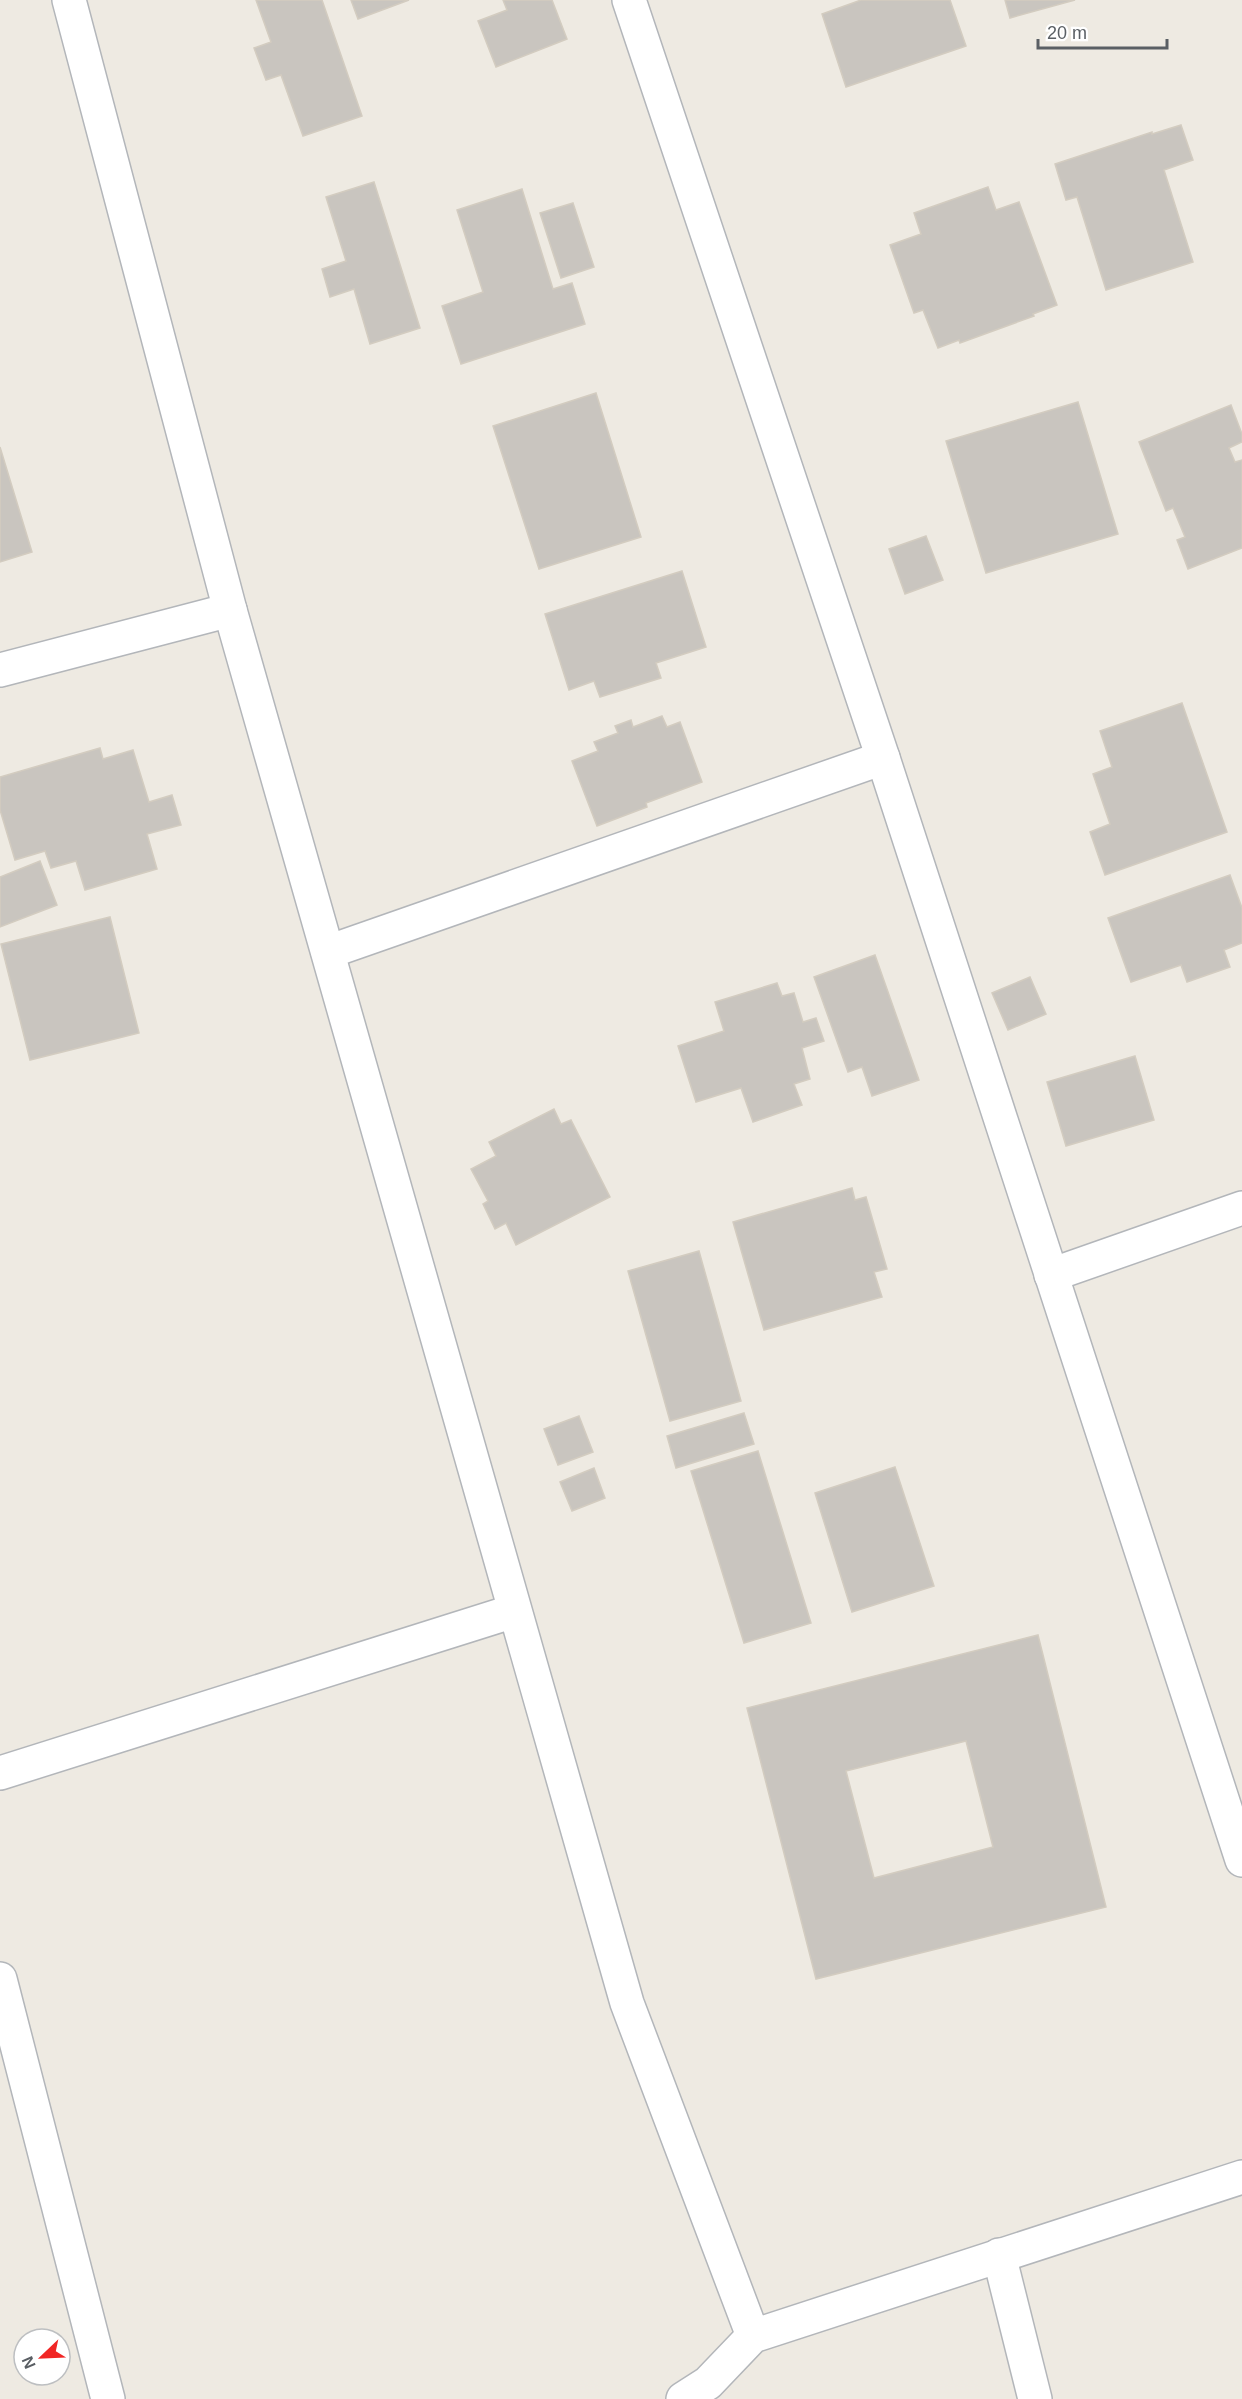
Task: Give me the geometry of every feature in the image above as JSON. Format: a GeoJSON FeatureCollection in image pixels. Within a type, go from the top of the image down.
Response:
{"type":"FeatureCollection","features":[{"type":"Feature","properties":{"kind":"street"},"geometry":{"type":"LineString","coordinates":[[69,0],[230,610],[627,2003],[753,2336]]}},
{"type":"Feature","properties":{"kind":"street"},"geometry":{"type":"LineString","coordinates":[[629,0],[883,758],[1242,1860]]}},
{"type":"Feature","properties":{"kind":"street"},"geometry":{"type":"LineString","coordinates":[[0,670],[230,610]]}},
{"type":"Feature","properties":{"kind":"street"},"geometry":{"type":"LineString","coordinates":[[328,952],[883,758]]}},
{"type":"Feature","properties":{"kind":"street"},"geometry":{"type":"LineString","coordinates":[[1051,1275],[1242,1208]]}},
{"type":"Feature","properties":{"kind":"street"},"geometry":{"type":"LineString","coordinates":[[0,1773],[514,1611]]}},
{"type":"Feature","properties":{"kind":"street"},"geometry":{"type":"LineString","coordinates":[[0,1979],[108,2399]]}},
{"type":"Feature","properties":{"kind":"street"},"geometry":{"type":"LineString","coordinates":[[683,2399],[708,2384],[753,2336],[1242,2177]]}},
{"type":"Feature","properties":{"kind":"street"},"geometry":{"type":"LineString","coordinates":[[999,2255],[1035,2399]]}},
{"type":"Feature","properties":{"kind":"building"},"geometry":{"type":"Polygon","coordinates":[[[256,0],[322,0],[362,116],[303,136],[281,75],[266,80],[254,48],[271,42],[256,0]]]}},
{"type":"Feature","properties":{"kind":"building"},"geometry":{"type":"Polygon","coordinates":[[[351,0],[409,0],[358,19],[351,0]]]}},
{"type":"Feature","properties":{"kind":"building"},"geometry":{"type":"Polygon","coordinates":[[[503,0],[552,0],[567,39],[496,67],[478,21],[507,10],[503,0]]]}},
{"type":"Feature","properties":{"kind":"building"},"geometry":{"type":"Polygon","coordinates":[[[861,0],[950,0],[966,46],[846,87],[822,14],[861,0]]]}},
{"type":"Feature","properties":{"kind":"building"},"geometry":{"type":"Polygon","coordinates":[[[1005,0],[1075,0],[1010,18],[1005,0]]]}},
{"type":"Feature","properties":{"kind":"building"},"geometry":{"type":"Polygon","coordinates":[[[1181,125],[1193,160],[1164,170],[1193,262],[1106,290],[1077,197],[1066,200],[1055,164],[1152,132],[1152,134],[1181,125]]]}},
{"type":"Feature","properties":{"kind":"building"},"geometry":{"type":"Polygon","coordinates":[[[374,182],[420,328],[370,344],[354,289],[330,297],[322,269],[346,261],[326,197],[374,182]]]}},
{"type":"Feature","properties":{"kind":"building"},"geometry":{"type":"Polygon","coordinates":[[[988,187],[996,210],[1019,202],[1057,305],[1033,314],[1034,316],[960,343],[959,340],[938,348],[923,310],[914,313],[890,245],[921,234],[914,213],[988,187]]]}},
{"type":"Feature","properties":{"kind":"building"},"geometry":{"type":"Polygon","coordinates":[[[522,189],[553,289],[572,283],[585,324],[461,364],[442,306],[483,292],[457,210],[522,189]]]}},
{"type":"Feature","properties":{"kind":"building"},"geometry":{"type":"Polygon","coordinates":[[[573,203],[594,267],[561,278],[540,213],[573,203]]]}},
{"type":"Feature","properties":{"kind":"building"},"geometry":{"type":"Polygon","coordinates":[[[596,393],[641,537],[539,569],[493,426],[596,393]]]}},
{"type":"Feature","properties":{"kind":"building"},"geometry":{"type":"Polygon","coordinates":[[[1078,402],[1118,534],[986,573],[946,441],[1078,402]]]}},
{"type":"Feature","properties":{"kind":"building"},"geometry":{"type":"Polygon","coordinates":[[[1231,405],[1242,434],[1242,442],[1229,448],[1235,462],[1242,460],[1242,548],[1188,569],[1177,540],[1185,537],[1173,508],[1166,511],[1139,442],[1231,405]]]}},
{"type":"Feature","properties":{"kind":"building"},"geometry":{"type":"Polygon","coordinates":[[[0,447],[32,552],[0,562],[0,447]]]}},
{"type":"Feature","properties":{"kind":"building"},"geometry":{"type":"Polygon","coordinates":[[[926,536],[943,580],[905,594],[889,549],[926,536]]]}},
{"type":"Feature","properties":{"kind":"building"},"geometry":{"type":"Polygon","coordinates":[[[682,571],[706,647],[656,663],[661,678],[600,697],[594,681],[569,690],[545,614],[682,571]]]}},
{"type":"Feature","properties":{"kind":"building"},"geometry":{"type":"Polygon","coordinates":[[[1182,703],[1227,832],[1105,875],[1090,832],[1110,824],[1093,774],[1112,767],[1100,731],[1182,703]]]}},
{"type":"Feature","properties":{"kind":"building"},"geometry":{"type":"Polygon","coordinates":[[[662,716],[667,727],[680,722],[702,782],[646,803],[647,807],[597,826],[572,761],[598,751],[594,742],[618,733],[615,726],[631,720],[633,727],[662,716]]]}},
{"type":"Feature","properties":{"kind":"building"},"geometry":{"type":"Polygon","coordinates":[[[100,748],[103,759],[133,750],[149,802],[172,795],[181,825],[147,834],[157,869],[85,890],[76,861],[51,868],[45,851],[15,860],[0,810],[0,777],[100,748]]]}},
{"type":"Feature","properties":{"kind":"building"},"geometry":{"type":"Polygon","coordinates":[[[40,861],[57,905],[0,927],[0,877],[40,861]]]}},
{"type":"Feature","properties":{"kind":"building"},"geometry":{"type":"Polygon","coordinates":[[[1230,875],[1242,908],[1242,943],[1224,950],[1230,967],[1187,982],[1181,965],[1131,982],[1108,918],[1230,875]]]}},
{"type":"Feature","properties":{"kind":"building"},"geometry":{"type":"Polygon","coordinates":[[[110,917],[139,1033],[30,1060],[1,944],[110,917]]]}},
{"type":"Feature","properties":{"kind":"building"},"geometry":{"type":"Polygon","coordinates":[[[875,955],[919,1080],[872,1096],[862,1067],[848,1072],[814,977],[875,955]]]}},
{"type":"Feature","properties":{"kind":"building"},"geometry":{"type":"Polygon","coordinates":[[[1030,977],[1046,1014],[1008,1030],[992,993],[1030,977]]]}},
{"type":"Feature","properties":{"kind":"building"},"geometry":{"type":"Polygon","coordinates":[[[777,983],[782,996],[794,993],[803,1022],[816,1018],[824,1041],[802,1048],[810,1079],[794,1084],[802,1105],[753,1122],[741,1088],[696,1102],[678,1046],[724,1031],[715,1002],[777,983]]]}},
{"type":"Feature","properties":{"kind":"building"},"geometry":{"type":"Polygon","coordinates":[[[1135,1056],[1154,1120],[1066,1146],[1047,1082],[1135,1056]]]}},
{"type":"Feature","properties":{"kind":"building"},"geometry":{"type":"Polygon","coordinates":[[[554,1109],[561,1124],[571,1120],[610,1197],[516,1245],[506,1223],[495,1229],[483,1204],[488,1201],[471,1169],[496,1156],[489,1142],[554,1109]]]}},
{"type":"Feature","properties":{"kind":"building"},"geometry":{"type":"Polygon","coordinates":[[[852,1188],[855,1200],[866,1197],[887,1269],[874,1272],[882,1297],[764,1330],[733,1222],[852,1188]]]}},
{"type":"Feature","properties":{"kind":"building"},"geometry":{"type":"Polygon","coordinates":[[[699,1251],[741,1401],[670,1421],[628,1271],[699,1251]]]}},
{"type":"Feature","properties":{"kind":"building"},"geometry":{"type":"Polygon","coordinates":[[[744,1413],[754,1444],[676,1468],[667,1436],[744,1413]]]}},
{"type":"Feature","properties":{"kind":"building"},"geometry":{"type":"Polygon","coordinates":[[[579,1416],[593,1452],[558,1465],[544,1429],[579,1416]]]}},
{"type":"Feature","properties":{"kind":"building"},"geometry":{"type":"Polygon","coordinates":[[[758,1451],[811,1623],[744,1643],[691,1471],[758,1451]]]}},
{"type":"Feature","properties":{"kind":"building"},"geometry":{"type":"Polygon","coordinates":[[[895,1467],[934,1586],[852,1612],[815,1493],[895,1467]]]}},
{"type":"Feature","properties":{"kind":"building"},"geometry":{"type":"Polygon","coordinates":[[[594,1468],[605,1498],[572,1511],[560,1482],[594,1468]]]}},
{"type":"Feature","properties":{"kind":"building"},"geometry":{"type":"Polygon","coordinates":[[[1038,1635],[1106,1907],[816,1979],[747,1708],[1038,1635]],[[966,1741],[846,1771],[874,1878],[993,1847],[966,1741]]]}}]}
